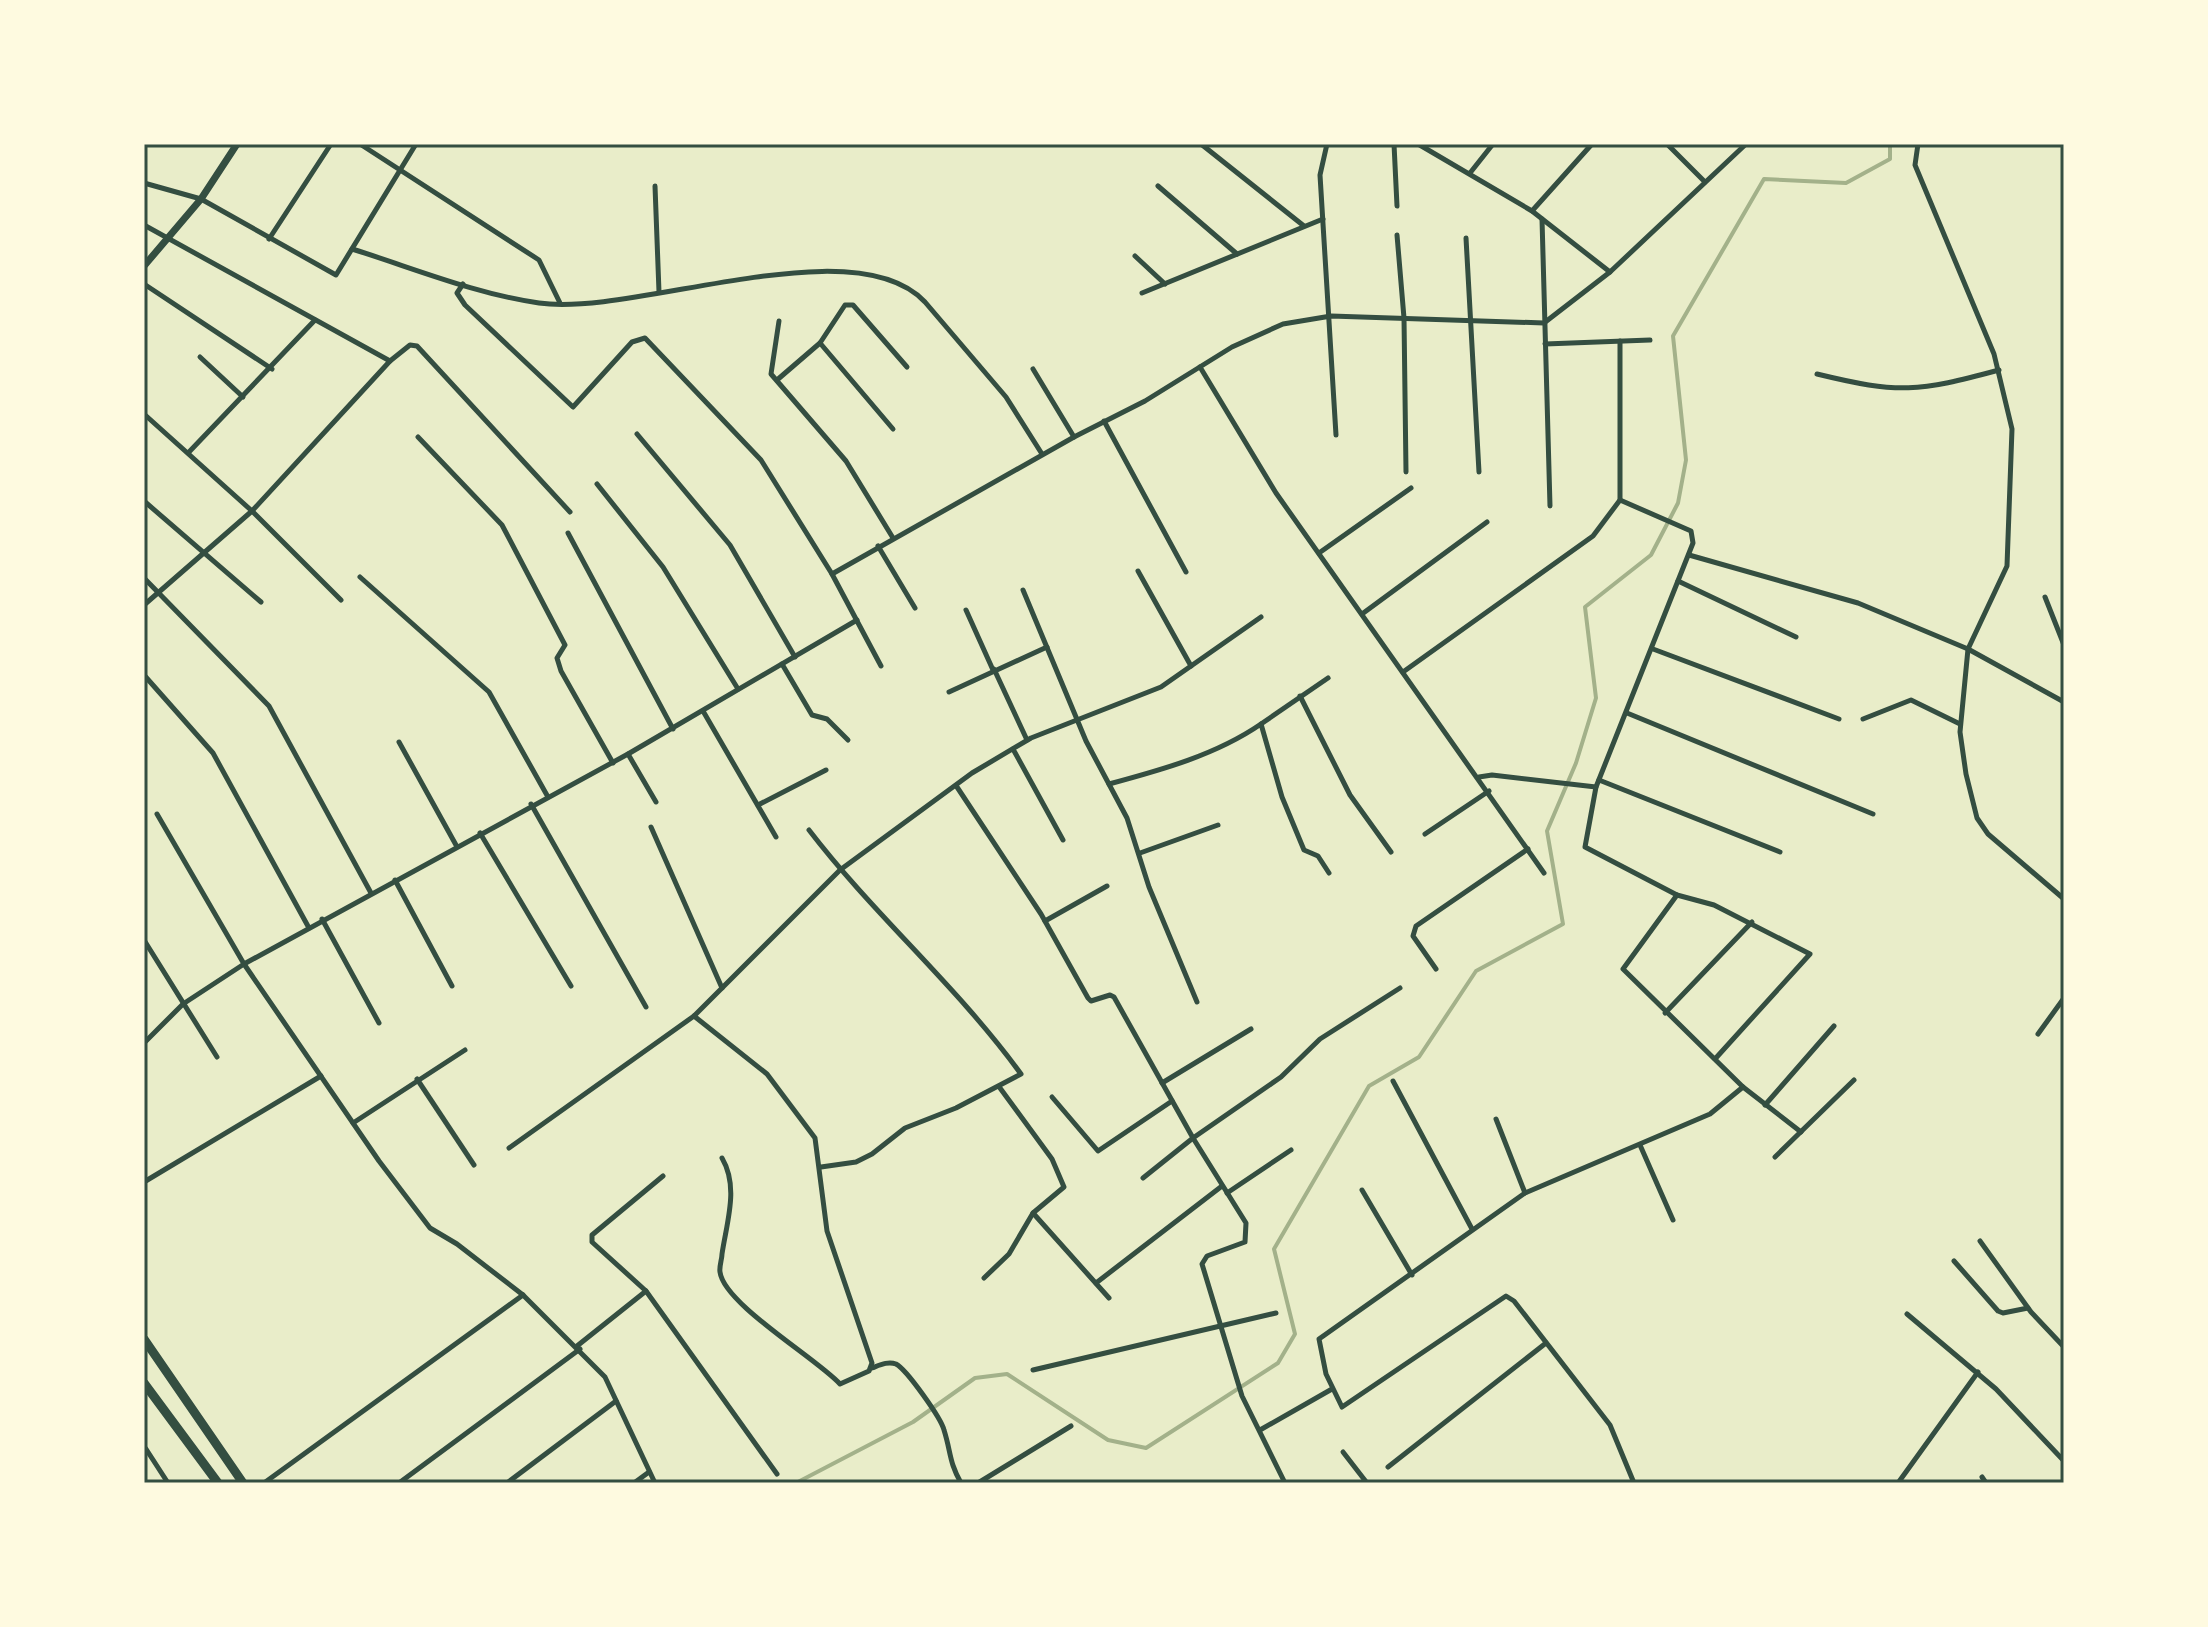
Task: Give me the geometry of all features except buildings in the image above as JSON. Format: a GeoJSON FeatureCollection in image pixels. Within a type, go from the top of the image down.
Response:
{"type":"FeatureCollection","features":[{"type":"Feature","properties":{"kind":"highway"},"geometry":{"type":"LineString","coordinates":[[144,1339],[243,1483]]}},
{"type":"Feature","properties":{"kind":"highway"},"geometry":{"type":"LineString","coordinates":[[144,1383],[218,1483]]}},
{"type":"Feature","properties":{"kind":"street"},"geometry":{"type":"LineString","coordinates":[[144,266],[201,199],[237,144]]}},
{"type":"Feature","properties":{"kind":"street"},"geometry":{"type":"LineString","coordinates":[[269,239],[331,144]]}},
{"type":"Feature","properties":{"kind":"street"},"geometry":{"type":"LineString","coordinates":[[360,144],[539,260],[560,303]]}},
{"type":"Feature","properties":{"kind":"street"},"geometry":{"type":"LineString","coordinates":[[144,183],[201,199],[336,275],[416,144]]}},
{"type":"Feature","properties":{"kind":"street"},"geometry":{"type":"LineString","coordinates":[[1201,144],[1305,227]]}},
{"type":"Feature","properties":{"kind":"street"},"geometry":{"type":"LineString","coordinates":[[1327,144],[1320,175],[1336,435]]}},
{"type":"Feature","properties":{"kind":"street"},"geometry":{"type":"LineString","coordinates":[[1394,144],[1397,206]]}},
{"type":"Feature","properties":{"kind":"street"},"geometry":{"type":"LineString","coordinates":[[1418,144],[1532,211],[1610,272]]}},
{"type":"Feature","properties":{"kind":"street"},"geometry":{"type":"LineString","coordinates":[[1470,173],[1493,144]]}},
{"type":"Feature","properties":{"kind":"street"},"geometry":{"type":"LineString","coordinates":[[1532,211],[1592,144]]}},
{"type":"Feature","properties":{"kind":"street"},"geometry":{"type":"LineString","coordinates":[[1667,144],[1705,182]]}},
{"type":"Feature","properties":{"kind":"street"},"geometry":{"type":"LineString","coordinates":[[832,574],[1232,347],[1283,324],[1331,316],[1544,323],[1610,272],[1746,144]]}},
{"type":"Feature","properties":{"kind":"street"},"geometry":{"type":"LineString","coordinates":[[1918,144],[1915,165],[1999,370],[2012,429],[2007,566],[1968,649],[1960,724],[1966,774],[1977,818],[2016,861],[2064,899]]}},
{"type":"Feature","properties":{"kind":"street"},"geometry":{"type":"LineString","coordinates":[[655,186],[659,292]]}},
{"type":"Feature","properties":{"kind":"street"},"geometry":{"type":"LineString","coordinates":[[1158,186],[1237,254]]}},
{"type":"Feature","properties":{"kind":"street"},"geometry":{"type":"LineString","coordinates":[[1142,293],[1323,219]]}},
{"type":"Feature","properties":{"kind":"street"},"geometry":{"type":"LineString","coordinates":[[1542,219],[1550,506]]}},
{"type":"Feature","properties":{"kind":"street"},"geometry":{"type":"LineString","coordinates":[[144,225],[390,361]]}},
{"type":"Feature","properties":{"kind":"street"},"geometry":{"type":"LineString","coordinates":[[1397,235],[1404,318],[1406,472]]}},
{"type":"Feature","properties":{"kind":"street"},"geometry":{"type":"LineString","coordinates":[[1466,238],[1479,472]]}},
{"type":"Feature","properties":{"kind":"street"},"geometry":{"type":"LineString","coordinates":[[352,249],[463,284],[540,303],[659,292],[786,272],[837,272],[888,279],[913,288],[1006,397],[1042,454]]}},
{"type":"Feature","properties":{"kind":"street"},"geometry":{"type":"LineString","coordinates":[[1135,256],[1165,284]]}},
{"type":"Feature","properties":{"kind":"street"},"geometry":{"type":"LineString","coordinates":[[144,284],[272,369]]}},
{"type":"Feature","properties":{"kind":"street"},"geometry":{"type":"LineString","coordinates":[[463,284],[457,293],[465,305],[573,407],[632,342],[645,338],[761,460],[832,574],[881,666]]}},
{"type":"Feature","properties":{"kind":"street"},"geometry":{"type":"LineString","coordinates":[[777,380],[820,343],[845,305],[853,305],[907,367]]}},
{"type":"Feature","properties":{"kind":"street"},"geometry":{"type":"LineString","coordinates":[[189,452],[272,369],[315,320]]}},
{"type":"Feature","properties":{"kind":"street"},"geometry":{"type":"LineString","coordinates":[[779,321],[771,374],[861,482],[893,538]]}},
{"type":"Feature","properties":{"kind":"street"},"geometry":{"type":"LineString","coordinates":[[1545,344],[1650,340]]}},
{"type":"Feature","properties":{"kind":"street"},"geometry":{"type":"LineString","coordinates":[[1403,672],[1593,536],[1620,500],[1620,341]]}},
{"type":"Feature","properties":{"kind":"street"},"geometry":{"type":"LineString","coordinates":[[820,343],[893,429]]}},
{"type":"Feature","properties":{"kind":"street"},"geometry":{"type":"LineString","coordinates":[[144,605],[252,511],[390,361],[410,345],[417,346],[570,512]]}},
{"type":"Feature","properties":{"kind":"street"},"geometry":{"type":"LineString","coordinates":[[200,357],[243,397]]}},
{"type":"Feature","properties":{"kind":"street"},"geometry":{"type":"LineString","coordinates":[[1200,367],[1276,493],[1544,873]]}},
{"type":"Feature","properties":{"kind":"street"},"geometry":{"type":"LineString","coordinates":[[1033,369],[1074,437]]}},
{"type":"Feature","properties":{"kind":"street"},"geometry":{"type":"LineString","coordinates":[[1817,374],[1896,391],[1932,388],[1999,370]]}},
{"type":"Feature","properties":{"kind":"street"},"geometry":{"type":"LineString","coordinates":[[144,414],[252,511],[341,600]]}},
{"type":"Feature","properties":{"kind":"street"},"geometry":{"type":"LineString","coordinates":[[1104,421],[1186,572]]}},
{"type":"Feature","properties":{"kind":"street"},"geometry":{"type":"LineString","coordinates":[[637,434],[730,545],[795,657]]}},
{"type":"Feature","properties":{"kind":"street"},"geometry":{"type":"LineString","coordinates":[[418,437],[489,509],[513,543],[565,645],[557,658],[561,671],[613,763]]}},
{"type":"Feature","properties":{"kind":"street"},"geometry":{"type":"LineString","coordinates":[[597,484],[663,567],[738,689]]}},
{"type":"Feature","properties":{"kind":"street"},"geometry":{"type":"LineString","coordinates":[[1319,553],[1411,488]]}},
{"type":"Feature","properties":{"kind":"street"},"geometry":{"type":"LineString","coordinates":[[1620,500],[1681,526],[1694,536],[1653,649],[1598,784],[1585,847],[1677,895],[1714,905],[1752,922],[1810,954],[1715,1059]]}},
{"type":"Feature","properties":{"kind":"street"},"geometry":{"type":"LineString","coordinates":[[144,501],[261,602]]}},
{"type":"Feature","properties":{"kind":"street"},"geometry":{"type":"LineString","coordinates":[[1362,614],[1487,522]]}},
{"type":"Feature","properties":{"kind":"street"},"geometry":{"type":"LineString","coordinates":[[568,533],[673,729]]}},
{"type":"Feature","properties":{"kind":"street"},"geometry":{"type":"LineString","coordinates":[[878,546],[915,608]]}},
{"type":"Feature","properties":{"kind":"street"},"geometry":{"type":"LineString","coordinates":[[1689,555],[1858,603],[1968,649],[2064,702]]}},
{"type":"Feature","properties":{"kind":"street"},"geometry":{"type":"LineString","coordinates":[[1138,571],[1191,666]]}},
{"type":"Feature","properties":{"kind":"street"},"geometry":{"type":"LineString","coordinates":[[360,577],[489,692],[548,797]]}},
{"type":"Feature","properties":{"kind":"street"},"geometry":{"type":"LineString","coordinates":[[144,578],[269,706],[371,893]]}},
{"type":"Feature","properties":{"kind":"street"},"geometry":{"type":"LineString","coordinates":[[1678,581],[1796,637]]}},
{"type":"Feature","properties":{"kind":"street"},"geometry":{"type":"LineString","coordinates":[[1023,590],[1079,722],[1140,853],[1149,887],[1197,1002]]}},
{"type":"Feature","properties":{"kind":"street"},"geometry":{"type":"LineString","coordinates":[[2045,597],[2064,645]]}},
{"type":"Feature","properties":{"kind":"street"},"geometry":{"type":"LineString","coordinates":[[966,610],[1027,740]]}},
{"type":"Feature","properties":{"kind":"street"},"geometry":{"type":"LineString","coordinates":[[509,1148],[694,1016],[840,870],[972,773],[1027,740],[1161,687],[1261,617]]}},
{"type":"Feature","properties":{"kind":"street"},"geometry":{"type":"LineString","coordinates":[[144,1043],[183,1004],[244,964],[531,804],[613,763],[857,620]]}},
{"type":"Feature","properties":{"kind":"street"},"geometry":{"type":"LineString","coordinates":[[949,692],[1047,647]]}},
{"type":"Feature","properties":{"kind":"street"},"geometry":{"type":"LineString","coordinates":[[1653,649],[1839,719]]}},
{"type":"Feature","properties":{"kind":"street"},"geometry":{"type":"LineString","coordinates":[[782,664],[812,715],[827,719],[848,740]]}},
{"type":"Feature","properties":{"kind":"street"},"geometry":{"type":"LineString","coordinates":[[144,675],[213,753],[309,928]]}},
{"type":"Feature","properties":{"kind":"street"},"geometry":{"type":"LineString","coordinates":[[1109,784],[1239,739],[1328,678]]}},
{"type":"Feature","properties":{"kind":"street"},"geometry":{"type":"LineString","coordinates":[[1300,696],[1350,795],[1391,852]]}},
{"type":"Feature","properties":{"kind":"street"},"geometry":{"type":"LineString","coordinates":[[1863,719],[1911,700],[1960,724]]}},
{"type":"Feature","properties":{"kind":"street"},"geometry":{"type":"LineString","coordinates":[[703,711],[776,837]]}},
{"type":"Feature","properties":{"kind":"street"},"geometry":{"type":"LineString","coordinates":[[1627,713],[1873,814]]}},
{"type":"Feature","properties":{"kind":"street"},"geometry":{"type":"LineString","coordinates":[[1261,724],[1282,797],[1304,850],[1318,856],[1329,873]]}},
{"type":"Feature","properties":{"kind":"street"},"geometry":{"type":"LineString","coordinates":[[399,742],[456,845]]}},
{"type":"Feature","properties":{"kind":"street"},"geometry":{"type":"LineString","coordinates":[[1013,749],[1063,840]]}},
{"type":"Feature","properties":{"kind":"street"},"geometry":{"type":"LineString","coordinates":[[628,754],[656,802]]}},
{"type":"Feature","properties":{"kind":"street"},"geometry":{"type":"LineString","coordinates":[[758,805],[826,770]]}},
{"type":"Feature","properties":{"kind":"street"},"geometry":{"type":"LineString","coordinates":[[1479,777],[1598,784],[1780,852]]}},
{"type":"Feature","properties":{"kind":"street"},"geometry":{"type":"LineString","coordinates":[[957,787],[1045,921],[1088,998],[1091,1001],[1110,995],[1114,997],[1193,1138],[1246,1223],[1247,1234],[1238,1247],[1202,1259],[1236,1380],[1285,1483]]}},
{"type":"Feature","properties":{"kind":"street"},"geometry":{"type":"LineString","coordinates":[[1425,834],[1489,791]]}},
{"type":"Feature","properties":{"kind":"street"},"geometry":{"type":"LineString","coordinates":[[531,804],[646,1007]]}},
{"type":"Feature","properties":{"kind":"street"},"geometry":{"type":"LineString","coordinates":[[157,814],[244,964],[353,1123],[430,1228],[457,1244],[523,1295],[605,1377],[655,1483]]}},
{"type":"Feature","properties":{"kind":"street"},"geometry":{"type":"LineString","coordinates":[[1140,853],[1218,825]]}},
{"type":"Feature","properties":{"kind":"street"},"geometry":{"type":"LineString","coordinates":[[651,827],[722,988]]}},
{"type":"Feature","properties":{"kind":"street"},"geometry":{"type":"LineString","coordinates":[[809,830],[840,870],[985,1024],[1021,1074],[1000,1088],[905,1128],[872,1154],[856,1162],[821,1167]]}},
{"type":"Feature","properties":{"kind":"street"},"geometry":{"type":"LineString","coordinates":[[480,833],[571,986]]}},
{"type":"Feature","properties":{"kind":"street"},"geometry":{"type":"LineString","coordinates":[[1436,969],[1413,936],[1416,926],[1528,849]]}},
{"type":"Feature","properties":{"kind":"street"},"geometry":{"type":"LineString","coordinates":[[395,880],[452,986]]}},
{"type":"Feature","properties":{"kind":"street"},"geometry":{"type":"LineString","coordinates":[[1045,921],[1107,886]]}},
{"type":"Feature","properties":{"kind":"street"},"geometry":{"type":"LineString","coordinates":[[1677,895],[1623,969],[1743,1087],[1801,1132]]}},
{"type":"Feature","properties":{"kind":"street"},"geometry":{"type":"LineString","coordinates":[[322,919],[379,1023]]}},
{"type":"Feature","properties":{"kind":"street"},"geometry":{"type":"LineString","coordinates":[[1665,1013],[1752,922]]}},
{"type":"Feature","properties":{"kind":"street"},"geometry":{"type":"LineString","coordinates":[[144,940],[217,1057]]}},
{"type":"Feature","properties":{"kind":"street"},"geometry":{"type":"LineString","coordinates":[[1143,1178],[1193,1138],[1281,1077],[1320,1039],[1400,988]]}},
{"type":"Feature","properties":{"kind":"street"},"geometry":{"type":"LineString","coordinates":[[2038,1034],[2064,998]]}},
{"type":"Feature","properties":{"kind":"street"},"geometry":{"type":"LineString","coordinates":[[694,1016],[767,1074],[815,1138],[827,1231],[872,1368]]}},
{"type":"Feature","properties":{"kind":"street"},"geometry":{"type":"LineString","coordinates":[[1765,1105],[1834,1026]]}},
{"type":"Feature","properties":{"kind":"street"},"geometry":{"type":"LineString","coordinates":[[1162,1083],[1251,1029]]}},
{"type":"Feature","properties":{"kind":"street"},"geometry":{"type":"LineString","coordinates":[[353,1123],[465,1050]]}},
{"type":"Feature","properties":{"kind":"street"},"geometry":{"type":"LineString","coordinates":[[144,1182],[321,1076]]}},
{"type":"Feature","properties":{"kind":"street"},"geometry":{"type":"LineString","coordinates":[[417,1079],[474,1165]]}},
{"type":"Feature","properties":{"kind":"street"},"geometry":{"type":"LineString","coordinates":[[1775,1157],[1854,1080]]}},
{"type":"Feature","properties":{"kind":"street"},"geometry":{"type":"LineString","coordinates":[[1393,1081],[1472,1229]]}},
{"type":"Feature","properties":{"kind":"street"},"geometry":{"type":"LineString","coordinates":[[1634,1483],[1610,1425],[1514,1301],[1506,1296],[1347,1406],[1342,1407],[1338,1403],[1332,1389],[1319,1339],[1525,1193],[1710,1114],[1743,1087]]}},
{"type":"Feature","properties":{"kind":"street"},"geometry":{"type":"LineString","coordinates":[[984,1278],[1009,1254],[1033,1213],[1065,1183],[1000,1088]]}},
{"type":"Feature","properties":{"kind":"street"},"geometry":{"type":"LineString","coordinates":[[1052,1097],[1098,1151],[1172,1101]]}},
{"type":"Feature","properties":{"kind":"street"},"geometry":{"type":"LineString","coordinates":[[1496,1119],[1525,1193]]}},
{"type":"Feature","properties":{"kind":"street"},"geometry":{"type":"LineString","coordinates":[[1640,1145],[1673,1220]]}},
{"type":"Feature","properties":{"kind":"street"},"geometry":{"type":"LineString","coordinates":[[1227,1193],[1291,1150]]}},
{"type":"Feature","properties":{"kind":"street"},"geometry":{"type":"LineString","coordinates":[[722,1158],[733,1183],[720,1273],[732,1293],[779,1338],[816,1361],[840,1384],[888,1362],[898,1365],[941,1421],[949,1462],[961,1483]]}},
{"type":"Feature","properties":{"kind":"street"},"geometry":{"type":"LineString","coordinates":[[663,1176],[592,1235],[592,1242],[646,1291],[777,1474]]}},
{"type":"Feature","properties":{"kind":"street"},"geometry":{"type":"LineString","coordinates":[[1096,1283],[1223,1186]]}},
{"type":"Feature","properties":{"kind":"street"},"geometry":{"type":"LineString","coordinates":[[1362,1190],[1412,1275]]}},
{"type":"Feature","properties":{"kind":"street"},"geometry":{"type":"LineString","coordinates":[[1033,1213],[1109,1298]]}},
{"type":"Feature","properties":{"kind":"street"},"geometry":{"type":"LineString","coordinates":[[1980,1241],[2028,1308],[2064,1347]]}},
{"type":"Feature","properties":{"kind":"street"},"geometry":{"type":"LineString","coordinates":[[1954,1261],[1998,1311],[2003,1313],[2028,1308]]}},
{"type":"Feature","properties":{"kind":"street"},"geometry":{"type":"LineString","coordinates":[[399,1483],[579,1348],[646,1291]]}},
{"type":"Feature","properties":{"kind":"street"},"geometry":{"type":"LineString","coordinates":[[264,1483],[523,1295]]}},
{"type":"Feature","properties":{"kind":"street"},"geometry":{"type":"LineString","coordinates":[[1033,1370],[1276,1313]]}},
{"type":"Feature","properties":{"kind":"street"},"geometry":{"type":"LineString","coordinates":[[1907,1314],[1978,1372],[2064,1461]]}},
{"type":"Feature","properties":{"kind":"street"},"geometry":{"type":"LineString","coordinates":[[1388,1467],[1546,1343]]}},
{"type":"Feature","properties":{"kind":"street"},"geometry":{"type":"LineString","coordinates":[[1898,1483],[1978,1372]]}},
{"type":"Feature","properties":{"kind":"street"},"geometry":{"type":"LineString","coordinates":[[1260,1430],[1332,1389]]}},
{"type":"Feature","properties":{"kind":"street"},"geometry":{"type":"LineString","coordinates":[[507,1483],[616,1401]]}},
{"type":"Feature","properties":{"kind":"street"},"geometry":{"type":"LineString","coordinates":[[978,1483],[1071,1426]]}},
{"type":"Feature","properties":{"kind":"street"},"geometry":{"type":"LineString","coordinates":[[146,1449],[168,1483]]}},
{"type":"Feature","properties":{"kind":"street"},"geometry":{"type":"LineString","coordinates":[[1343,1452],[1367,1483]]}},
{"type":"Feature","properties":{"kind":"street"},"geometry":{"type":"LineString","coordinates":[[634,1483],[650,1471]]}},
{"type":"Feature","properties":{"kind":"street"},"geometry":{"type":"LineString","coordinates":[[1759,1483],[1774,1483]]}},
{"type":"Feature","properties":{"kind":"waterway"},"geometry":{"type":"LineString","coordinates":[[796,1483],[913,1422],[975,1378],[1007,1374],[1108,1440],[1146,1448],[1278,1363],[1295,1334],[1274,1249],[1369,1086],[1419,1057],[1476,971],[1563,924],[1547,831],[1576,763],[1596,698],[1585,607],[1651,555],[1678,503],[1686,460],[1673,336],[1764,179],[1846,183],[1890,159],[1890,144]]}}]}
